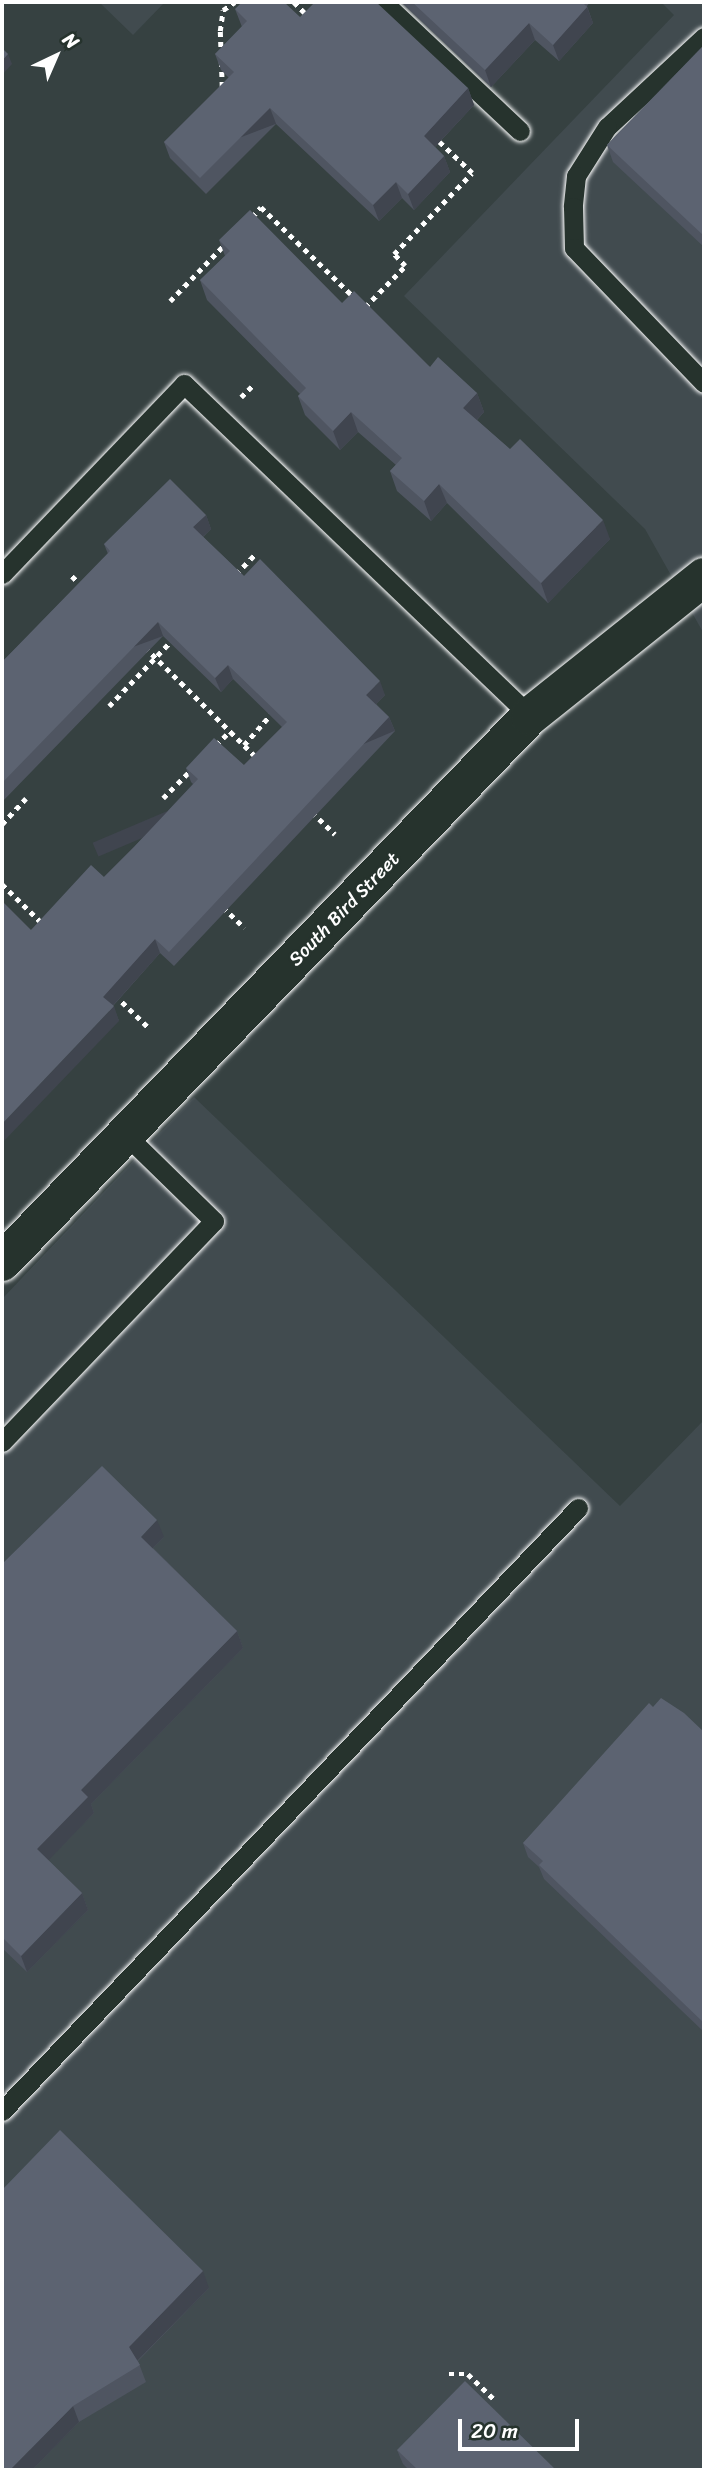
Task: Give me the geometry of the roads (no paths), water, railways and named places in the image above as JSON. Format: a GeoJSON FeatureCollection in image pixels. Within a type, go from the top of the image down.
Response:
{"type":"FeatureCollection","features":[{"type":"Feature","properties":{"kind":"street","name":"South Bird Street"},"geometry":{"type":"LineString","coordinates":[[2,1262],[530,716],[704,577]]}},
{"type":"Feature","properties":{"kind":"lane"},"geometry":{"type":"LineString","coordinates":[[383,2],[520,131]]}},
{"type":"Feature","properties":{"kind":"lane"},"geometry":{"type":"LineString","coordinates":[[704,37],[607,127],[576,176],[573,207],[574,248],[704,383]]}},
{"type":"Feature","properties":{"kind":"lane"},"geometry":{"type":"LineString","coordinates":[[2,574],[184,384],[530,716]]}},
{"type":"Feature","properties":{"kind":"lane"},"geometry":{"type":"LineString","coordinates":[[2,1442],[214,1221],[125,1134]]}},
{"type":"Feature","properties":{"kind":"lane"},"geometry":{"type":"LineString","coordinates":[[2,2111],[578,1508]]}}]}
